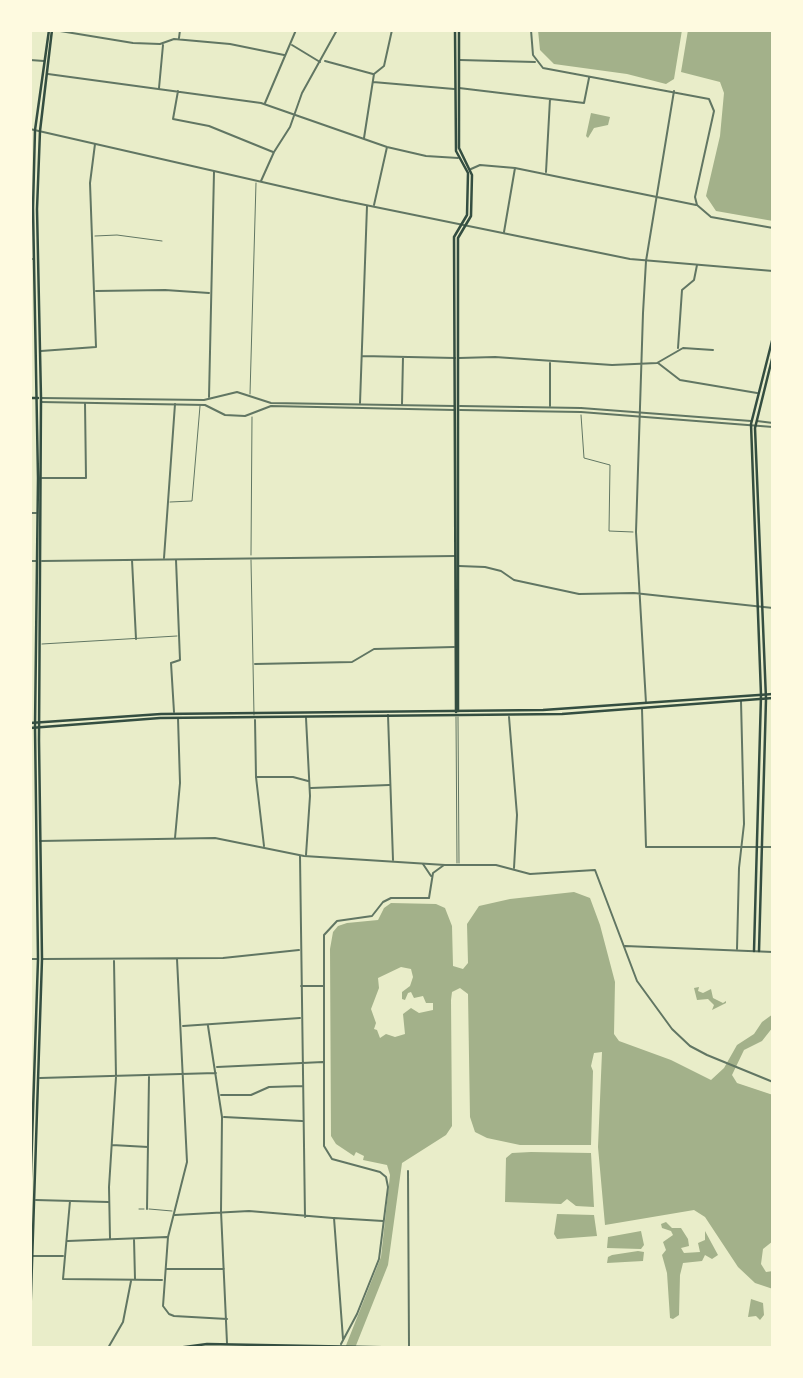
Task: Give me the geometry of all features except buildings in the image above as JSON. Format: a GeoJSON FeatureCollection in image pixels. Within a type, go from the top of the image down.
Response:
{"type":"FeatureCollection","features":[{"type":"Feature","properties":{"kind":"main road"},"geometry":{"type":"LineString","coordinates":[[31,1200],[39,1077],[40,959],[32,725],[42,478],[32,305],[31,208],[45,61],[51,30]]}},
{"type":"Feature","properties":{"kind":"main road"},"geometry":{"type":"LineString","coordinates":[[36,841],[40,725],[37,513],[40,351],[37,259],[38,131],[48,74],[51,30]]}},
{"type":"Feature","properties":{"kind":"main road"},"geometry":{"type":"LineString","coordinates":[[457,30],[459,148],[471,169],[471,214],[454,237],[458,408],[457,712]]}},
{"type":"Feature","properties":{"kind":"main road"},"geometry":{"type":"LineString","coordinates":[[457,30],[456,148],[459,159],[468,172],[467,214],[463,224]]}},
{"type":"Feature","properties":{"kind":"main road"},"geometry":{"type":"LineString","coordinates":[[760,951],[764,697],[753,423],[773,337]]}},
{"type":"Feature","properties":{"kind":"main road"},"geometry":{"type":"LineString","coordinates":[[753,423],[773,355]]}},
{"type":"Feature","properties":{"kind":"main road"},"geometry":{"type":"LineString","coordinates":[[30,400],[39,400]]}},
{"type":"Feature","properties":{"kind":"main road"},"geometry":{"type":"LineString","coordinates":[[457,712],[455,556],[458,408]]}},
{"type":"Feature","properties":{"kind":"main road"},"geometry":{"type":"LineString","coordinates":[[32,725],[178,718],[543,710],[773,696]]}},
{"type":"Feature","properties":{"kind":"main road"},"geometry":{"type":"LineString","coordinates":[[40,725],[174,714],[306,717],[457,712],[509,715],[642,709],[764,697]]}},
{"type":"Feature","properties":{"kind":"main road"},"geometry":{"type":"LineString","coordinates":[[754,951],[760,848]]}},
{"type":"Feature","properties":{"kind":"main road"},"geometry":{"type":"LineString","coordinates":[[30,1324],[31,1091],[40,959]]}},
{"type":"Feature","properties":{"kind":"main road"},"geometry":{"type":"LineString","coordinates":[[177,1348],[227,1344],[423,1348]]}},
{"type":"Feature","properties":{"kind":"main road"},"geometry":{"type":"LineString","coordinates":[[199,1348],[268,1348]]}},
{"type":"Feature","properties":{"kind":"street"},"geometry":{"type":"LineString","coordinates":[[51,30],[133,43],[163,43],[179,39],[230,44],[284,55]]}},
{"type":"Feature","properties":{"kind":"street"},"geometry":{"type":"LineString","coordinates":[[179,39],[180,30]]}},
{"type":"Feature","properties":{"kind":"street"},"geometry":{"type":"LineString","coordinates":[[265,104],[296,30]]}},
{"type":"Feature","properties":{"kind":"street"},"geometry":{"type":"LineString","coordinates":[[261,182],[274,152],[285,138],[302,93],[322,62],[337,30]]}},
{"type":"Feature","properties":{"kind":"street"},"geometry":{"type":"LineString","coordinates":[[363,138],[374,74],[384,66],[392,30]]}},
{"type":"Feature","properties":{"kind":"street"},"geometry":{"type":"LineString","coordinates":[[531,30],[536,62]]}},
{"type":"Feature","properties":{"kind":"street"},"geometry":{"type":"LineString","coordinates":[[159,89],[163,43]]}},
{"type":"Feature","properties":{"kind":"street"},"geometry":{"type":"LineString","coordinates":[[291,45],[322,62],[374,74]]}},
{"type":"Feature","properties":{"kind":"street"},"geometry":{"type":"LineString","coordinates":[[30,60],[45,61]]}},
{"type":"Feature","properties":{"kind":"street"},"geometry":{"type":"LineString","coordinates":[[459,60],[536,62],[548,69],[706,97],[714,107],[695,197],[697,205]]}},
{"type":"Feature","properties":{"kind":"street"},"geometry":{"type":"LineString","coordinates":[[48,74],[265,104],[318,125],[387,147],[459,159]]}},
{"type":"Feature","properties":{"kind":"street"},"geometry":{"type":"LineString","coordinates":[[372,82],[457,88],[585,103],[590,77]]}},
{"type":"Feature","properties":{"kind":"street"},"geometry":{"type":"LineString","coordinates":[[178,91],[173,119],[209,126],[274,152]]}},
{"type":"Feature","properties":{"kind":"street"},"geometry":{"type":"LineString","coordinates":[[646,704],[636,532],[642,411],[641,363],[646,261],[674,91]]}},
{"type":"Feature","properties":{"kind":"street"},"geometry":{"type":"LineString","coordinates":[[545,173],[550,99]]}},
{"type":"Feature","properties":{"kind":"street"},"geometry":{"type":"LineString","coordinates":[[30,129],[367,205],[646,261],[773,271]]}},
{"type":"Feature","properties":{"kind":"street"},"geometry":{"type":"LineString","coordinates":[[40,351],[96,347],[90,183],[95,143]]}},
{"type":"Feature","properties":{"kind":"street"},"geometry":{"type":"LineString","coordinates":[[373,206],[387,147]]}},
{"type":"Feature","properties":{"kind":"street"},"geometry":{"type":"LineString","coordinates":[[471,169],[480,165],[545,173],[697,205],[711,218],[773,228]]}},
{"type":"Feature","properties":{"kind":"street"},"geometry":{"type":"LineString","coordinates":[[504,233],[514,168]]}},
{"type":"Feature","properties":{"kind":"street"},"geometry":{"type":"LineString","coordinates":[[209,398],[214,170]]}},
{"type":"Feature","properties":{"kind":"street"},"geometry":{"type":"LineString","coordinates":[[250,394],[257,181]]}},
{"type":"Feature","properties":{"kind":"street"},"geometry":{"type":"LineString","coordinates":[[360,406],[367,205]]}},
{"type":"Feature","properties":{"kind":"street"},"geometry":{"type":"LineString","coordinates":[[92,236],[117,235],[162,242]]}},
{"type":"Feature","properties":{"kind":"street"},"geometry":{"type":"LineString","coordinates":[[362,356],[550,360],[604,365],[657,363],[672,357],[678,349],[682,290],[695,279],[697,265]]}},
{"type":"Feature","properties":{"kind":"street"},"geometry":{"type":"LineString","coordinates":[[96,291],[165,290],[210,294]]}},
{"type":"Feature","properties":{"kind":"street"},"geometry":{"type":"LineString","coordinates":[[678,349],[713,350]]}},
{"type":"Feature","properties":{"kind":"street"},"geometry":{"type":"LineString","coordinates":[[402,405],[403,357]]}},
{"type":"Feature","properties":{"kind":"street"},"geometry":{"type":"LineString","coordinates":[[550,360],[550,407]]}},
{"type":"Feature","properties":{"kind":"street"},"geometry":{"type":"LineString","coordinates":[[657,363],[680,380],[758,393]]}},
{"type":"Feature","properties":{"kind":"street"},"geometry":{"type":"LineString","coordinates":[[39,400],[209,398],[232,392],[250,394],[271,402],[581,412],[753,423]]}},
{"type":"Feature","properties":{"kind":"street"},"geometry":{"type":"LineString","coordinates":[[39,400],[201,405],[229,416],[252,414],[267,407],[402,405],[581,408],[642,411],[773,425]]}},
{"type":"Feature","properties":{"kind":"street"},"geometry":{"type":"LineString","coordinates":[[42,478],[86,478],[85,402]]}},
{"type":"Feature","properties":{"kind":"street"},"geometry":{"type":"LineString","coordinates":[[164,559],[175,404]]}},
{"type":"Feature","properties":{"kind":"street"},"geometry":{"type":"LineString","coordinates":[[168,501],[192,501],[201,405]]}},
{"type":"Feature","properties":{"kind":"street"},"geometry":{"type":"LineString","coordinates":[[581,412],[584,458],[610,465],[609,531],[636,532]]}},
{"type":"Feature","properties":{"kind":"street"},"geometry":{"type":"LineString","coordinates":[[252,414],[254,717],[256,777],[264,847]]}},
{"type":"Feature","properties":{"kind":"street"},"geometry":{"type":"LineString","coordinates":[[30,513],[37,513]]}},
{"type":"Feature","properties":{"kind":"street"},"geometry":{"type":"LineString","coordinates":[[30,561],[455,556]]}},
{"type":"Feature","properties":{"kind":"street"},"geometry":{"type":"LineString","coordinates":[[174,714],[171,663],[180,660],[176,559]]}},
{"type":"Feature","properties":{"kind":"street"},"geometry":{"type":"LineString","coordinates":[[132,560],[136,639]]}},
{"type":"Feature","properties":{"kind":"street"},"geometry":{"type":"LineString","coordinates":[[458,566],[485,567],[502,572],[514,580],[579,594],[639,593],[773,608]]}},
{"type":"Feature","properties":{"kind":"street"},"geometry":{"type":"LineString","coordinates":[[40,644],[179,636]]}},
{"type":"Feature","properties":{"kind":"street"},"geometry":{"type":"LineString","coordinates":[[255,664],[352,662],[374,649],[455,647]]}},
{"type":"Feature","properties":{"kind":"street"},"geometry":{"type":"LineString","coordinates":[[30,666],[36,665]]}},
{"type":"Feature","properties":{"kind":"street"},"geometry":{"type":"LineString","coordinates":[[737,950],[745,793],[741,701]]}},
{"type":"Feature","properties":{"kind":"street"},"geometry":{"type":"LineString","coordinates":[[642,709],[646,847],[773,847]]}},
{"type":"Feature","properties":{"kind":"street"},"geometry":{"type":"LineString","coordinates":[[457,712],[458,865]]}},
{"type":"Feature","properties":{"kind":"street"},"geometry":{"type":"LineString","coordinates":[[388,715],[393,861]]}},
{"type":"Feature","properties":{"kind":"street"},"geometry":{"type":"LineString","coordinates":[[509,715],[517,815],[514,869]]}},
{"type":"Feature","properties":{"kind":"street"},"geometry":{"type":"LineString","coordinates":[[306,717],[310,788],[306,856]]}},
{"type":"Feature","properties":{"kind":"street"},"geometry":{"type":"LineString","coordinates":[[175,839],[180,783],[178,718]]}},
{"type":"Feature","properties":{"kind":"street"},"geometry":{"type":"LineString","coordinates":[[256,777],[293,777],[309,781]]}},
{"type":"Feature","properties":{"kind":"street"},"geometry":{"type":"LineString","coordinates":[[310,788],[390,785]]}},
{"type":"Feature","properties":{"kind":"street"},"geometry":{"type":"LineString","coordinates":[[36,841],[224,839],[300,856],[445,865],[496,865],[530,874],[596,870],[640,986],[672,1029],[690,1046],[773,1082]]}},
{"type":"Feature","properties":{"kind":"street"},"geometry":{"type":"LineString","coordinates":[[300,856],[299,950],[305,1217]]}},
{"type":"Feature","properties":{"kind":"street"},"geometry":{"type":"LineString","coordinates":[[422,863],[428,867],[432,877]]}},
{"type":"Feature","properties":{"kind":"street"},"geometry":{"type":"LineString","coordinates":[[388,1172],[332,1159],[326,1151],[323,938],[328,928],[337,921],[370,916],[383,902],[391,898],[429,898],[432,877],[437,868],[445,865]]}},
{"type":"Feature","properties":{"kind":"street"},"geometry":{"type":"LineString","coordinates":[[625,946],[773,952]]}},
{"type":"Feature","properties":{"kind":"street"},"geometry":{"type":"LineString","coordinates":[[30,959],[177,959],[299,950]]}},
{"type":"Feature","properties":{"kind":"street"},"geometry":{"type":"LineString","coordinates":[[177,959],[187,1162],[168,1237],[163,1306],[169,1314],[227,1319]]}},
{"type":"Feature","properties":{"kind":"street"},"geometry":{"type":"LineString","coordinates":[[110,1238],[111,1145],[116,1077],[114,961]]}},
{"type":"Feature","properties":{"kind":"street"},"geometry":{"type":"LineString","coordinates":[[301,986],[324,986]]}},
{"type":"Feature","properties":{"kind":"street"},"geometry":{"type":"LineString","coordinates":[[181,1026],[301,1018]]}},
{"type":"Feature","properties":{"kind":"street"},"geometry":{"type":"LineString","coordinates":[[208,1026],[222,1117],[221,1211],[227,1344]]}},
{"type":"Feature","properties":{"kind":"street"},"geometry":{"type":"LineString","coordinates":[[215,1068],[302,1061],[324,1062]]}},
{"type":"Feature","properties":{"kind":"street"},"geometry":{"type":"LineString","coordinates":[[39,1077],[216,1073]]}},
{"type":"Feature","properties":{"kind":"street"},"geometry":{"type":"LineString","coordinates":[[147,1209],[149,1076]]}},
{"type":"Feature","properties":{"kind":"street"},"geometry":{"type":"LineString","coordinates":[[220,1095],[251,1096],[269,1087],[303,1086]]}},
{"type":"Feature","properties":{"kind":"street"},"geometry":{"type":"LineString","coordinates":[[222,1117],[303,1121]]}},
{"type":"Feature","properties":{"kind":"street"},"geometry":{"type":"LineString","coordinates":[[111,1145],[149,1147]]}},
{"type":"Feature","properties":{"kind":"street"},"geometry":{"type":"LineString","coordinates":[[408,1171],[409,1348]]}},
{"type":"Feature","properties":{"kind":"street"},"geometry":{"type":"LineString","coordinates":[[343,1339],[357,1314],[377,1264],[388,1187],[386,1177],[380,1172]]}},
{"type":"Feature","properties":{"kind":"street"},"geometry":{"type":"LineString","coordinates":[[31,1200],[109,1202]]}},
{"type":"Feature","properties":{"kind":"street"},"geometry":{"type":"LineString","coordinates":[[69,1201],[63,1279],[163,1280]]}},
{"type":"Feature","properties":{"kind":"street"},"geometry":{"type":"LineString","coordinates":[[139,1209],[174,1213],[221,1211],[384,1221]]}},
{"type":"Feature","properties":{"kind":"street"},"geometry":{"type":"LineString","coordinates":[[334,1219],[342,1347]]}},
{"type":"Feature","properties":{"kind":"street"},"geometry":{"type":"LineString","coordinates":[[108,1348],[123,1322],[133,1280],[134,1237]]}},
{"type":"Feature","properties":{"kind":"street"},"geometry":{"type":"LineString","coordinates":[[66,1241],[168,1237]]}},
{"type":"Feature","properties":{"kind":"street"},"geometry":{"type":"LineString","coordinates":[[32,1255],[64,1256]]}},
{"type":"Feature","properties":{"kind":"street"},"geometry":{"type":"LineString","coordinates":[[164,1269],[225,1269]]}},
{"type":"Feature","properties":{"kind":"shaded area"},"geometry":{"type":"Polygon","coordinates":[[[538,30],[682,30],[674,79],[666,84],[627,74],[554,64],[540,50],[538,30]]]}},
{"type":"Feature","properties":{"kind":"shaded area"},"geometry":{"type":"Polygon","coordinates":[[[688,30],[773,30],[773,221],[716,211],[706,196],[720,136],[724,93],[720,82],[681,72],[688,30]]]}},
{"type":"Feature","properties":{"kind":"shaded area"},"geometry":{"type":"Polygon","coordinates":[[[591,113],[610,117],[608,125],[594,128],[588,138],[586,136],[591,113]]]}},
{"type":"Feature","properties":{"kind":"shaded area"},"geometry":{"type":"Polygon","coordinates":[[[574,892],[590,898],[615,982],[614,1034],[619,1041],[671,1060],[711,1080],[724,1068],[737,1045],[754,1034],[762,1022],[773,1014],[773,1027],[762,1041],[744,1050],[732,1075],[737,1083],[773,1095],[773,1241],[763,1249],[761,1264],[766,1272],[773,1271],[773,1289],[755,1283],[738,1267],[705,1217],[694,1210],[605,1225],[598,1147],[602,1052],[594,1053],[591,1066],[591,1145],[520,1145],[487,1138],[475,1132],[470,1117],[468,994],[460,988],[452,992],[451,1000],[452,1126],[446,1135],[402,1163],[388,1265],[355,1348],[345,1348],[381,1257],[390,1175],[387,1165],[363,1160],[364,1156],[356,1152],[354,1156],[336,1144],[331,1136],[330,949],[333,932],[338,926],[347,923],[378,920],[384,908],[391,903],[436,904],[445,908],[452,926],[453,966],[463,969],[468,963],[467,924],[479,906],[510,899],[574,892]],[[401,967],[378,978],[379,988],[371,1009],[376,1023],[374,1029],[380,1038],[386,1034],[395,1037],[405,1034],[403,1014],[411,1008],[419,1013],[433,1010],[433,1003],[426,1003],[423,996],[414,998],[411,992],[405,1000],[402,999],[402,992],[410,986],[413,977],[411,969],[401,967]]]}},
{"type":"Feature","properties":{"kind":"shaded area"},"geometry":{"type":"Polygon","coordinates":[[[699,987],[698,991],[703,993],[711,989],[713,998],[726,1003],[712,1010],[714,1005],[708,999],[697,1000],[694,988],[699,987]]]}},
{"type":"Feature","properties":{"kind":"shaded area"},"geometry":{"type":"Polygon","coordinates":[[[512,1153],[591,1153],[594,1207],[576,1206],[567,1199],[561,1204],[505,1202],[506,1158],[512,1153]]]}},
{"type":"Feature","properties":{"kind":"shaded area"},"geometry":{"type":"Polygon","coordinates":[[[557,1214],[594,1215],[597,1236],[557,1239],[554,1234],[557,1214]]]}},
{"type":"Feature","properties":{"kind":"shaded area"},"geometry":{"type":"Polygon","coordinates":[[[666,1222],[672,1228],[681,1228],[688,1239],[689,1246],[681,1248],[684,1253],[700,1252],[698,1243],[705,1240],[705,1231],[718,1255],[712,1259],[705,1255],[702,1261],[683,1263],[679,1315],[673,1319],[670,1318],[667,1273],[662,1255],[666,1250],[663,1242],[673,1235],[671,1231],[662,1228],[661,1224],[666,1222]]]}},
{"type":"Feature","properties":{"kind":"shaded area"},"geometry":{"type":"Polygon","coordinates":[[[641,1231],[644,1245],[641,1249],[607,1248],[608,1237],[641,1231]]]}},
{"type":"Feature","properties":{"kind":"shaded area"},"geometry":{"type":"Polygon","coordinates":[[[644,1252],[643,1261],[607,1263],[608,1257],[612,1255],[644,1252]]]}},
{"type":"Feature","properties":{"kind":"shaded area"},"geometry":{"type":"Polygon","coordinates":[[[751,1299],[763,1303],[764,1315],[760,1320],[756,1316],[748,1317],[751,1299]]]}}]}
